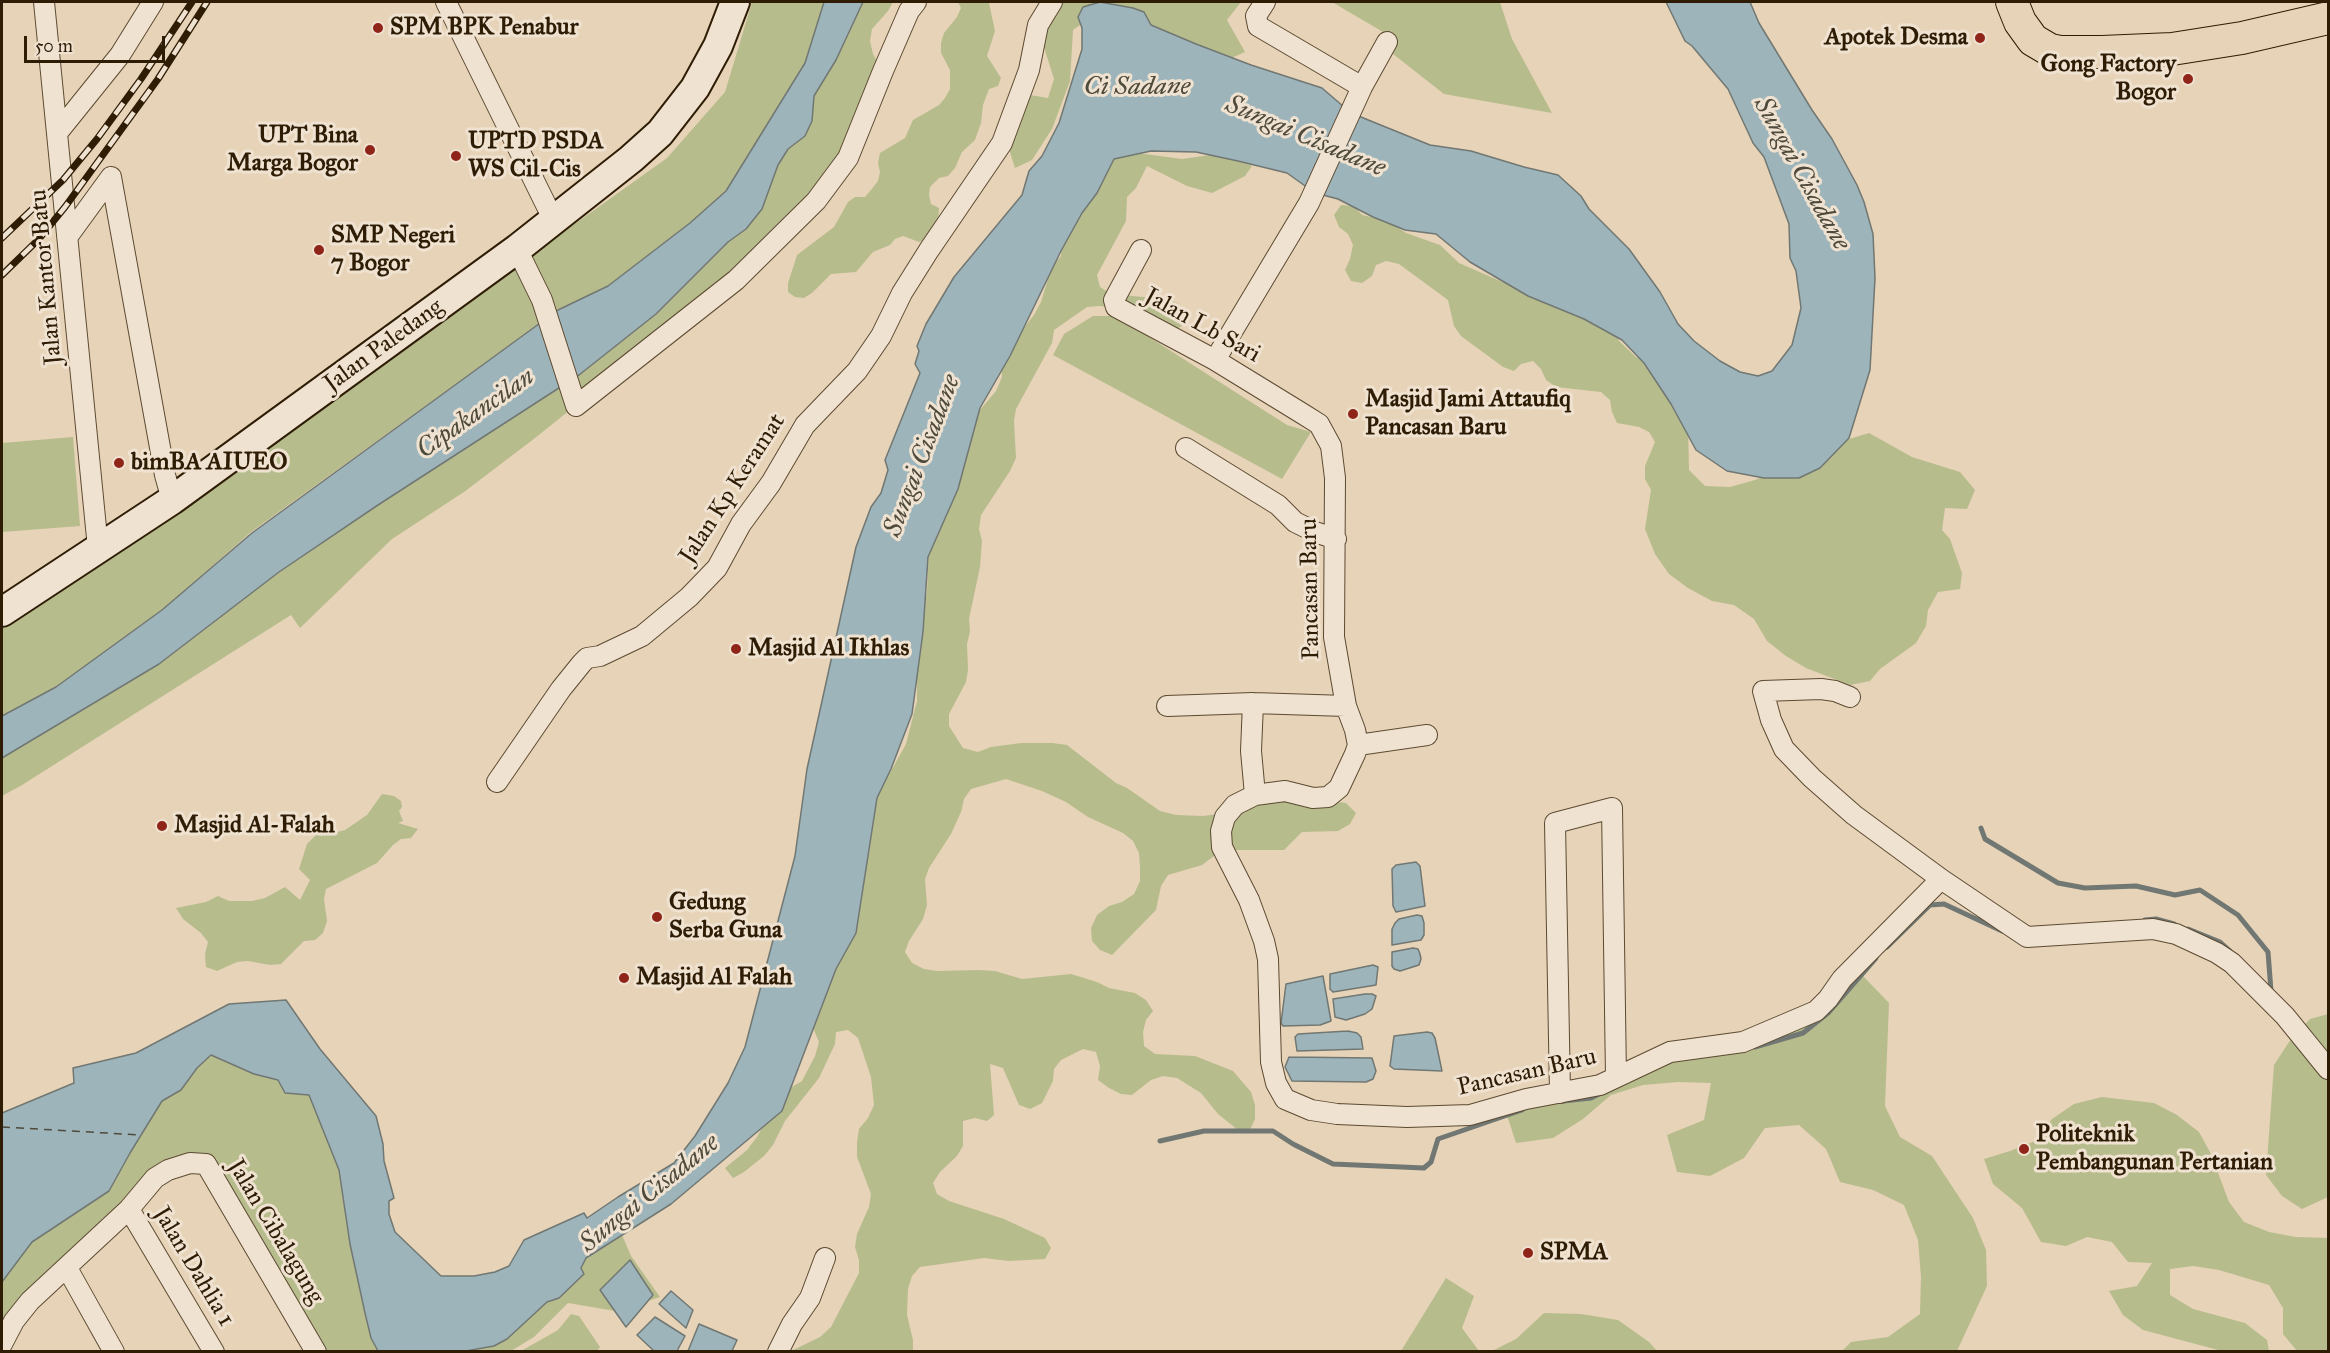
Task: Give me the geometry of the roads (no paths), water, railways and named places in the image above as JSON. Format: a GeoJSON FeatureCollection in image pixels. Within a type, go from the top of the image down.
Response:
{"type":"FeatureCollection","features":[{"type":"Feature","properties":{"kind":"main road"},"geometry":{"type":"LineString","coordinates":[[2012,2],[2020,22],[2033,40],[2050,50],[2060,52],[2172,49],[2242,38],[2328,18]]}},
{"type":"Feature","properties":{"kind":"street","name":"Jalan Kantor Batu"},"geometry":{"type":"LineString","coordinates":[[44,2],[98,548]]}},
{"type":"Feature","properties":{"kind":"street"},"geometry":{"type":"LineString","coordinates":[[58,132],[120,55],[153,2]]}},
{"type":"Feature","properties":{"kind":"street"},"geometry":{"type":"LineString","coordinates":[[446,2],[553,219]]}},
{"type":"Feature","properties":{"kind":"street","name":"Jalan Paledang"},"geometry":{"type":"LineString","coordinates":[[2,612],[172,500],[517,249],[632,159],[660,133],[695,88],[718,46],[735,2]]}},
{"type":"Feature","properties":{"kind":"street"},"geometry":{"type":"LineString","coordinates":[[517,249],[543,304],[575,404],[736,280],[816,201],[848,158],[909,11],[916,2]]}},
{"type":"Feature","properties":{"kind":"street","name":"Jalan Kp Keramat"},"geometry":{"type":"LineString","coordinates":[[496,782],[561,689],[587,658],[600,656],[642,636],[689,597],[717,568],[741,524],[771,483],[805,425],[857,371],[881,336],[902,293],[953,213],[1002,143],[1029,70],[1038,25],[1052,2]]}},
{"type":"Feature","properties":{"kind":"street"},"geometry":{"type":"LineString","coordinates":[[1265,2],[1256,16],[1258,26],[1359,95]]}},
{"type":"Feature","properties":{"kind":"street"},"geometry":{"type":"LineString","coordinates":[[1215,360],[1310,203],[1359,95],[1387,42]]}},
{"type":"Feature","properties":{"kind":"street"},"geometry":{"type":"LineString","coordinates":[[68,236],[111,177],[165,475],[172,500]]}},
{"type":"Feature","properties":{"kind":"street","name":"Jalan Lb Sari"},"geometry":{"type":"LineString","coordinates":[[1141,250],[1114,300],[1116,307],[1215,360],[1319,424]]}},
{"type":"Feature","properties":{"kind":"street","name":"Pancasan Baru"},"geometry":{"type":"LineString","coordinates":[[1319,424],[1331,446],[1335,478],[1334,637],[1346,706],[1358,745],[1350,768],[1339,788],[1328,797],[1313,798],[1285,791],[1255,795],[1234,805],[1225,817],[1221,831],[1222,848],[1249,900],[1264,941],[1268,959],[1271,1062],[1276,1083],[1285,1099],[1311,1110],[1337,1114],[1434,1117],[1470,1115],[1526,1099],[1599,1084],[1663,1054],[1743,1042],[1816,1011],[1842,979],[1941,879]]}},
{"type":"Feature","properties":{"kind":"street"},"geometry":{"type":"LineString","coordinates":[[1186,448],[1278,505],[1296,522],[1336,539]]}},
{"type":"Feature","properties":{"kind":"street"},"geometry":{"type":"LineString","coordinates":[[1850,697],[1821,689],[1763,692],[1771,720],[1784,749],[1812,778],[1854,815],[1941,879],[2027,936],[2153,929],[2176,934],[2217,953],[2232,963],[2285,1016],[2328,1069]]}},
{"type":"Feature","properties":{"kind":"street"},"geometry":{"type":"LineString","coordinates":[[1167,706],[1252,703],[1346,706]]}},
{"type":"Feature","properties":{"kind":"street"},"geometry":{"type":"LineString","coordinates":[[1252,703],[1251,751],[1255,795]]}},
{"type":"Feature","properties":{"kind":"street"},"geometry":{"type":"LineString","coordinates":[[1358,745],[1427,735]]}},
{"type":"Feature","properties":{"kind":"street"},"geometry":{"type":"LineString","coordinates":[[1560,1093],[1555,823],[1612,808],[1616,1077]]}},
{"type":"Feature","properties":{"kind":"street","name":"Jalan Cibalagung"},"geometry":{"type":"LineString","coordinates":[[5,1346],[14,1321],[30,1301],[129,1209],[155,1178],[168,1170],[190,1163],[206,1164],[316,1352]]}},
{"type":"Feature","properties":{"kind":"street","name":"Jalan Dahlia 1"},"geometry":{"type":"LineString","coordinates":[[129,1209],[214,1352]]}},
{"type":"Feature","properties":{"kind":"street"},"geometry":{"type":"LineString","coordinates":[[778,1352],[792,1324],[810,1298],[825,1258]]}},
{"type":"Feature","properties":{"kind":"street"},"geometry":{"type":"LineString","coordinates":[[67,1268],[114,1352]]}},
{"type":"Feature","properties":{"kind":"water","name":"Cipakancilan"},"geometry":{"type":"Polygon","coordinates":[[[824,2],[863,2],[836,60],[814,96],[812,121],[805,136],[788,149],[778,165],[762,209],[746,229],[728,242],[656,314],[579,375],[279,572],[159,664],[2,758],[2,716],[56,687],[162,610],[252,533],[558,310],[608,286],[690,223],[726,191],[805,63],[824,2]]]}},
{"type":"Feature","properties":{"kind":"water","name":"Ci Sadane"},"geometry":{"type":"Polygon","coordinates":[[[1100,2],[1144,12],[1151,25],[1251,65],[1322,88],[1351,113],[1430,145],[1471,151],[1558,175],[1581,196],[1589,209],[1629,249],[1660,292],[1678,324],[1694,341],[1720,361],[1740,372],[1758,376],[1772,371],[1792,345],[1801,308],[1796,271],[1790,258],[1789,224],[1764,157],[1753,143],[1728,89],[1692,46],[1685,41],[1666,2],[1750,2],[1759,23],[1832,139],[1857,185],[1873,234],[1875,278],[1870,370],[1849,438],[1820,468],[1799,478],[1764,478],[1727,471],[1696,450],[1671,404],[1644,363],[1622,340],[1584,319],[1528,296],[1470,262],[1436,234],[1405,230],[1338,199],[1315,193],[1287,173],[1238,161],[1196,152],[1151,151],[1114,159],[1097,193],[1082,213],[1061,251],[1010,356],[980,408],[958,489],[928,557],[923,632],[912,714],[877,798],[856,933],[836,969],[782,1111],[671,1204],[586,1258],[581,1268],[584,1274],[559,1298],[547,1302],[507,1339],[494,1346],[466,1351],[378,1351],[371,1338],[350,1244],[339,1170],[309,1095],[285,1093],[278,1080],[254,1074],[211,1055],[197,1068],[181,1090],[162,1101],[109,1191],[32,1242],[2,1282],[2,1113],[74,1083],[73,1068],[136,1053],[229,1004],[286,1000],[320,1049],[376,1116],[383,1144],[384,1161],[394,1198],[389,1201],[389,1214],[395,1232],[441,1276],[474,1276],[495,1272],[509,1266],[524,1240],[584,1213],[587,1218],[674,1163],[695,1136],[728,1083],[745,1047],[795,856],[807,769],[856,547],[871,507],[881,493],[888,470],[885,460],[920,373],[915,364],[919,351],[917,346],[926,324],[954,277],[1022,195],[1029,171],[1042,156],[1059,123],[1082,49],[1082,28],[1078,17],[1083,7],[1100,2]]]}},
{"type":"Feature","properties":{"kind":"water"},"geometry":{"type":"Polygon","coordinates":[[[1416,862],[1420,866],[1425,906],[1396,912],[1393,906],[1392,869],[1396,865],[1416,862]]]}},
{"type":"Feature","properties":{"kind":"water"},"geometry":{"type":"Polygon","coordinates":[[[1422,916],[1424,923],[1424,935],[1421,940],[1392,945],[1392,929],[1395,923],[1399,919],[1422,916]]]}},
{"type":"Feature","properties":{"kind":"water"},"geometry":{"type":"Polygon","coordinates":[[[1418,949],[1420,954],[1419,965],[1400,971],[1394,969],[1392,952],[1418,949]]]}},
{"type":"Feature","properties":{"kind":"water"},"geometry":{"type":"Polygon","coordinates":[[[1373,965],[1378,967],[1376,985],[1333,992],[1330,989],[1330,974],[1373,965]]]}},
{"type":"Feature","properties":{"kind":"water"},"geometry":{"type":"Polygon","coordinates":[[[1323,976],[1331,1021],[1320,1025],[1283,1026],[1281,1023],[1286,984],[1323,976]]]}},
{"type":"Feature","properties":{"kind":"water"},"geometry":{"type":"Polygon","coordinates":[[[1365,994],[1376,996],[1372,1009],[1365,1014],[1346,1020],[1335,1017],[1333,999],[1365,994]]]}},
{"type":"Feature","properties":{"kind":"water"},"geometry":{"type":"Polygon","coordinates":[[[1348,1031],[1357,1033],[1361,1037],[1363,1049],[1297,1051],[1295,1037],[1298,1034],[1348,1031]]]}},
{"type":"Feature","properties":{"kind":"water"},"geometry":{"type":"Polygon","coordinates":[[[1432,1033],[1435,1038],[1442,1071],[1394,1069],[1390,1066],[1394,1036],[1432,1033]]]}},
{"type":"Feature","properties":{"kind":"water"},"geometry":{"type":"Polygon","coordinates":[[[1289,1057],[1372,1058],[1376,1071],[1373,1079],[1366,1082],[1292,1081],[1285,1067],[1289,1057]]]}},
{"type":"Feature","properties":{"kind":"water"},"geometry":{"type":"Polygon","coordinates":[[[630,1260],[653,1295],[626,1327],[600,1290],[630,1260]]]}},
{"type":"Feature","properties":{"kind":"water"},"geometry":{"type":"Polygon","coordinates":[[[671,1291],[693,1310],[686,1328],[659,1304],[671,1291]]]}},
{"type":"Feature","properties":{"kind":"water"},"geometry":{"type":"Polygon","coordinates":[[[655,1317],[685,1336],[677,1351],[654,1351],[637,1335],[655,1317]]]}},
{"type":"Feature","properties":{"kind":"water"},"geometry":{"type":"Polygon","coordinates":[[[699,1324],[737,1340],[732,1351],[688,1351],[699,1324]]]}},
{"type":"Feature","properties":{"kind":"waterway"},"geometry":{"type":"LineString","coordinates":[[1981,828],[1985,839],[2058,883],[2085,888],[2136,886],[2175,895],[2200,890],[2238,915],[2268,952],[2271,991]]}},
{"type":"Feature","properties":{"kind":"waterway"},"geometry":{"type":"LineString","coordinates":[[1887,947],[1930,905],[1944,904],[2002,931]]}},
{"type":"Feature","properties":{"kind":"waterway"},"geometry":{"type":"LineString","coordinates":[[2145,920],[2156,919],[2174,924]]}},
{"type":"Feature","properties":{"kind":"waterway"},"geometry":{"type":"LineString","coordinates":[[2188,929],[2220,942],[2230,951]]}},
{"type":"Feature","properties":{"kind":"waterway"},"geometry":{"type":"LineString","coordinates":[[1755,1047],[1803,1033],[1828,1013],[1876,958]]}},
{"type":"Feature","properties":{"kind":"waterway"},"geometry":{"type":"LineString","coordinates":[[1563,1101],[1591,1098],[1601,1093]]}},
{"type":"Feature","properties":{"kind":"waterway"},"geometry":{"type":"LineString","coordinates":[[1160,1141],[1204,1131],[1273,1131],[1333,1164],[1424,1168],[1431,1162],[1438,1139],[1522,1110]]}},
{"type":"Feature","properties":{"kind":"railway"},"geometry":{"type":"LineString","coordinates":[[2,238],[63,180],[97,139],[141,79],[192,2]]}},
{"type":"Feature","properties":{"kind":"railway"},"geometry":{"type":"LineString","coordinates":[[2,275],[38,240],[65,207],[158,79],[207,2]]}},
{"type":"Feature","properties":{"kind":"place","name":"SPM BPK Penabur"},"geometry":{"type":"Point","coordinates":[378,28]}},
{"type":"Feature","properties":{"kind":"place","name":"Apotek Desma"},"geometry":{"type":"Point","coordinates":[1980,38]}},
{"type":"Feature","properties":{"kind":"place","name":"Gong Factory Bogor"},"geometry":{"type":"Point","coordinates":[2188,79]}},
{"type":"Feature","properties":{"kind":"place","name":"UPT Bina Marga Bogor"},"geometry":{"type":"Point","coordinates":[370,150]}},
{"type":"Feature","properties":{"kind":"place","name":"UPTD PSDA WS Cil-Cis"},"geometry":{"type":"Point","coordinates":[456,156]}},
{"type":"Feature","properties":{"kind":"place","name":"SMP Negeri 7 Bogor"},"geometry":{"type":"Point","coordinates":[319,250]}},
{"type":"Feature","properties":{"kind":"place","name":"Masjid Jami Attaufiq Pancasan Baru"},"geometry":{"type":"Point","coordinates":[1353,414]}},
{"type":"Feature","properties":{"kind":"place","name":"bimBA AIUEO"},"geometry":{"type":"Point","coordinates":[119,463]}},
{"type":"Feature","properties":{"kind":"place","name":"Masjid Al Ikhlas"},"geometry":{"type":"Point","coordinates":[736,649]}},
{"type":"Feature","properties":{"kind":"place","name":"Masjid Al-Falah"},"geometry":{"type":"Point","coordinates":[162,826]}},
{"type":"Feature","properties":{"kind":"place","name":"Gedung Serba Guna"},"geometry":{"type":"Point","coordinates":[657,917]}},
{"type":"Feature","properties":{"kind":"place","name":"Masjid Al Falah"},"geometry":{"type":"Point","coordinates":[624,978]}},
{"type":"Feature","properties":{"kind":"place","name":"Politeknik Pembangunan Pertanian"},"geometry":{"type":"Point","coordinates":[2024,1149]}},
{"type":"Feature","properties":{"kind":"place","name":"SPMA"},"geometry":{"type":"Point","coordinates":[1528,1253]}},
{"type":"Feature","properties":{"kind":"water label","name":"Sungai Cisadane"},"geometry":{"type":"Point","coordinates":[1305,137]}},
{"type":"Feature","properties":{"kind":"water label","name":"Sungai Cisadane"},"geometry":{"type":"Point","coordinates":[1801,174]}},
{"type":"Feature","properties":{"kind":"water label","name":"Sungai Cisadane"},"geometry":{"type":"Point","coordinates":[923,456]}},
{"type":"Feature","properties":{"kind":"water label","name":"Sungai Cisadane"},"geometry":{"type":"Point","coordinates":[650,1194]}}]}
